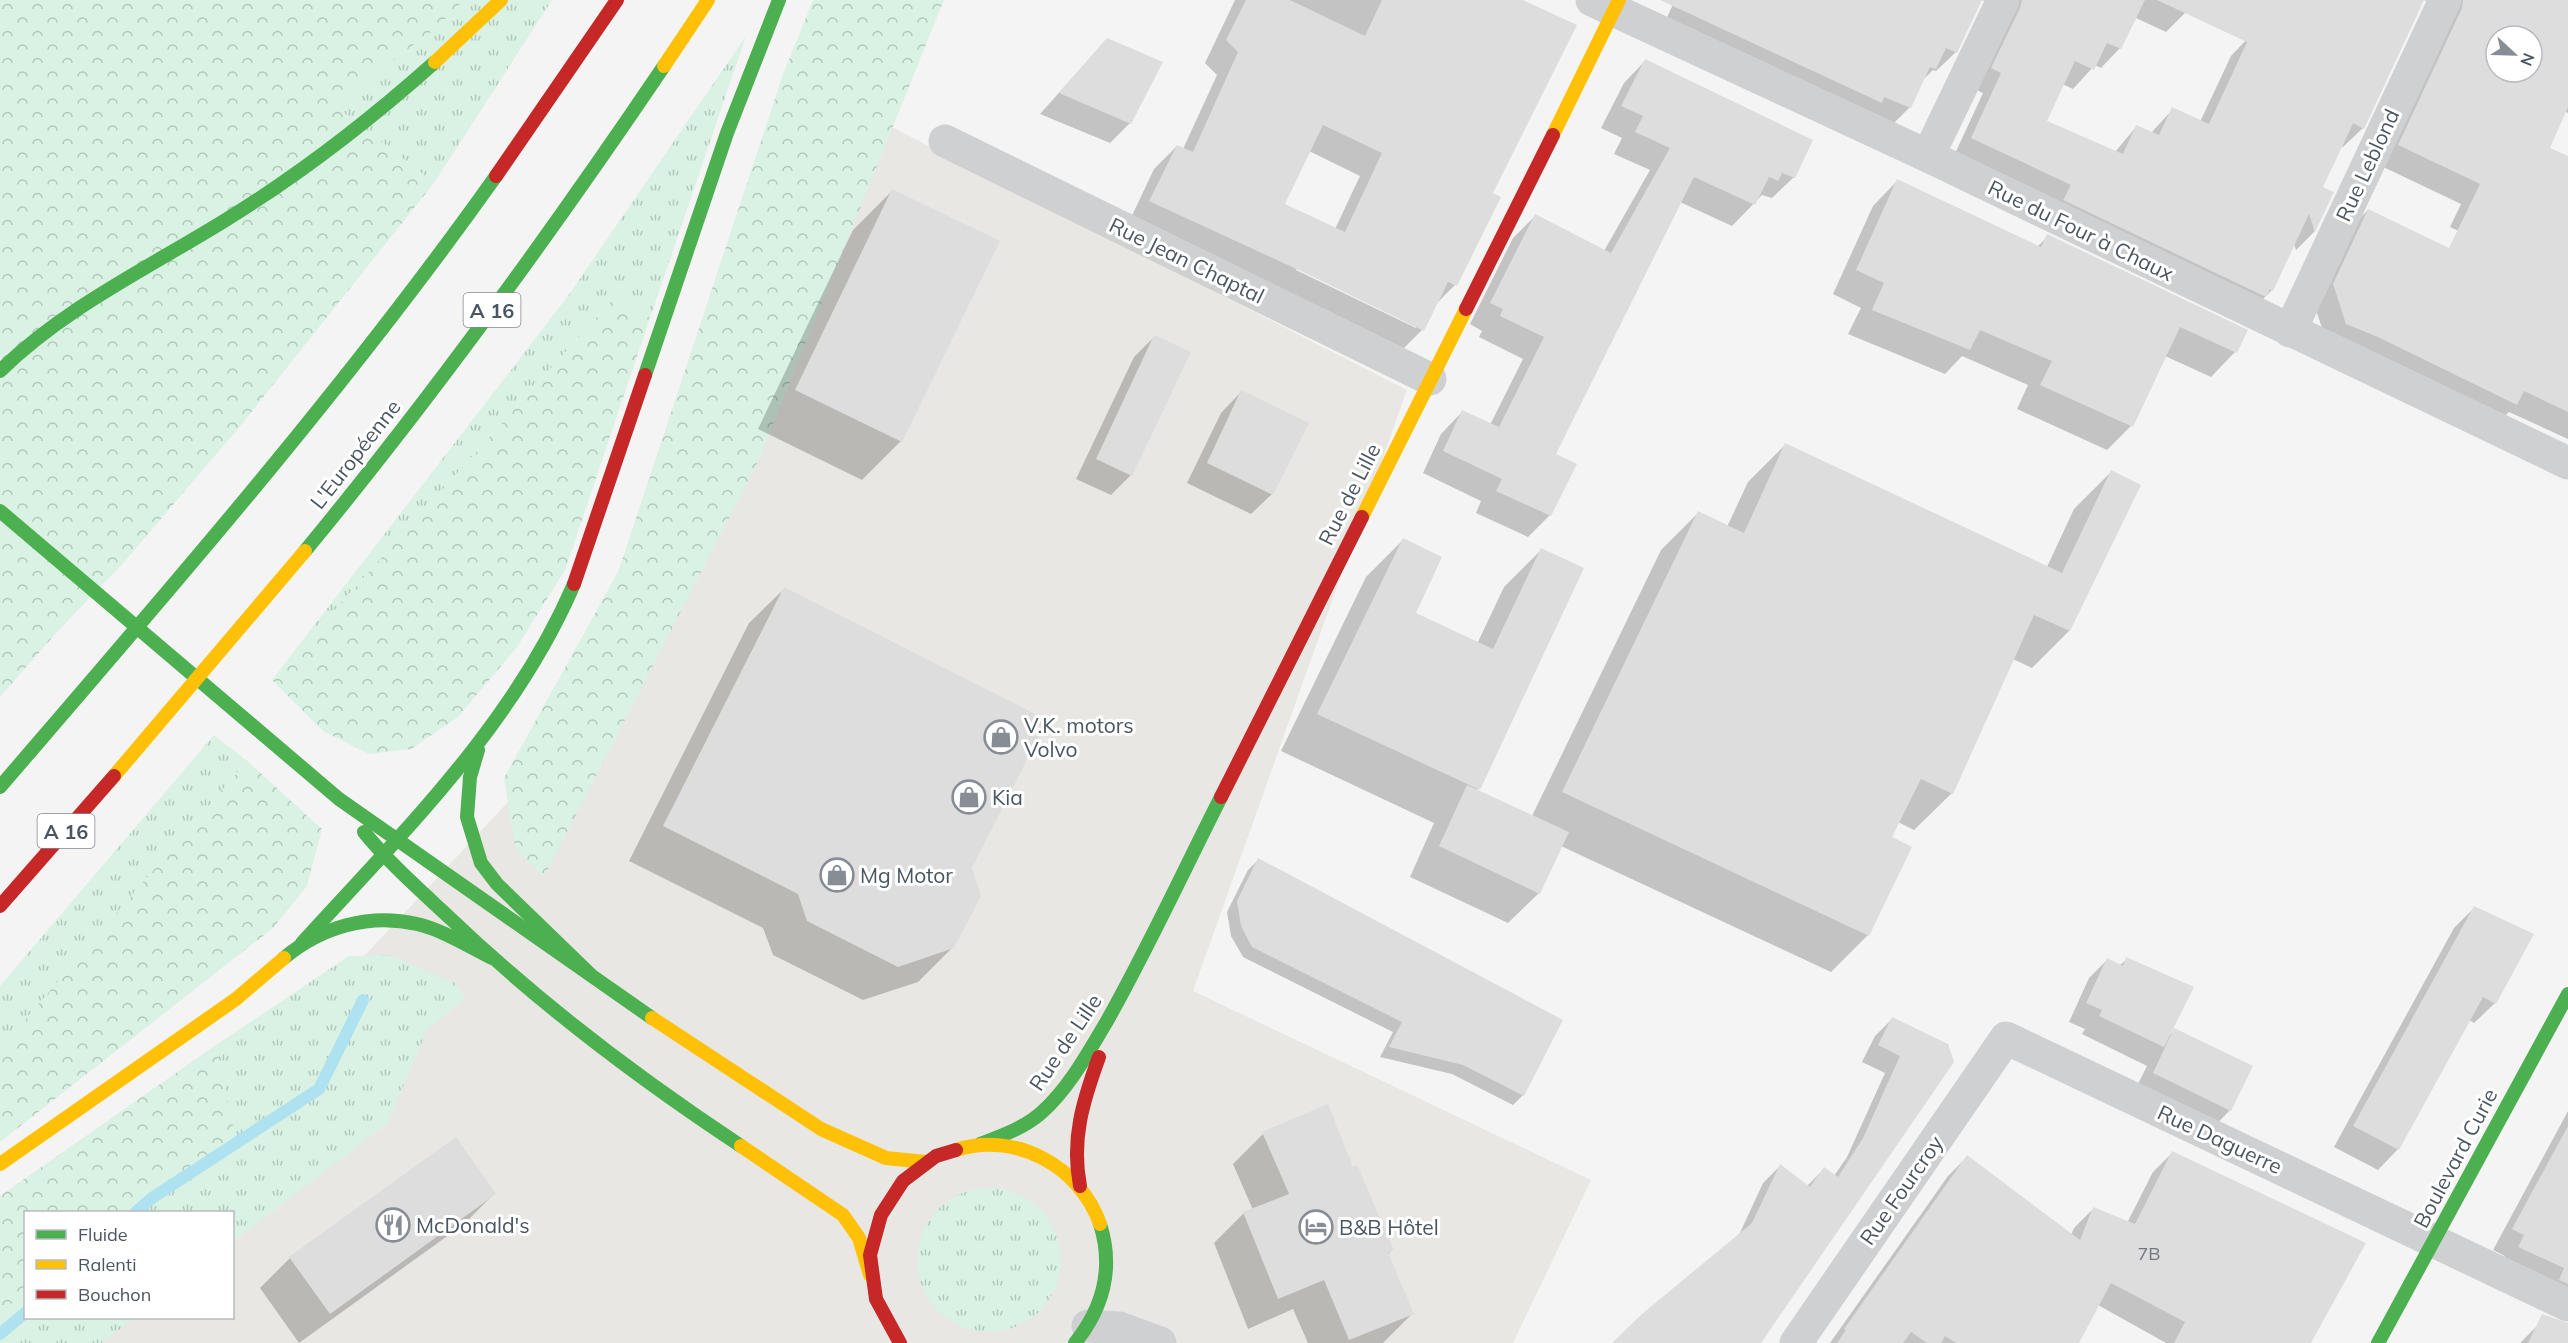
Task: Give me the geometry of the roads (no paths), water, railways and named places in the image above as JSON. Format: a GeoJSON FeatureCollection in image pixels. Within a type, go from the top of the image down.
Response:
{"type":"FeatureCollection","features":[{"type":"Feature","properties":{"kind":"main road"},"geometry":{"type":"LineString","coordinates":[[0,371],[42,332],[238,213],[333,146],[406,89],[501,0]]}},
{"type":"Feature","properties":{"kind":"main road"},"geometry":{"type":"LineString","coordinates":[[0,787],[195,559],[357,364],[430,269],[541,114],[617,0]]}},
{"type":"Feature","properties":{"kind":"main road","name":"L'Européenne"},"geometry":{"type":"LineString","coordinates":[[0,906],[132,756],[371,469],[585,184],[708,0]]}},
{"type":"Feature","properties":{"kind":"main road"},"geometry":{"type":"LineString","coordinates":[[0,1164],[236,999],[302,943],[397,838],[481,741],[509,704],[557,623],[574,583],[720,155],[779,0]]}},
{"type":"Feature","properties":{"kind":"main road","name":"Rue de Lille"},"geometry":{"type":"LineString","coordinates":[[980,1144],[1021,1127],[1040,1115],[1073,1074],[1121,996],[1430,379],[1609,4]]}},
{"type":"Feature","properties":{"kind":"main road"},"geometry":{"type":"LineString","coordinates":[[0,511],[339,799],[776,1101],[841,1140],[886,1158],[926,1162]]}},
{"type":"Feature","properties":{"kind":"main road"},"geometry":{"type":"LineString","coordinates":[[481,741],[470,777],[467,818],[481,863],[497,884],[591,975]]}},
{"type":"Feature","properties":{"kind":"main road"},"geometry":{"type":"LineString","coordinates":[[339,799],[382,854],[492,958],[566,1021],[694,1115],[835,1208],[849,1220],[860,1235],[865,1248],[880,1312],[894,1343]]}},
{"type":"Feature","properties":{"kind":"main road"},"geometry":{"type":"LineString","coordinates":[[302,943],[337,927],[370,920],[393,920],[417,924],[436,931],[492,958]]}},
{"type":"Feature","properties":{"kind":"main road","name":"Boulevard Curie"},"geometry":{"type":"LineString","coordinates":[[2378,1343],[2568,994]]}},
{"type":"Feature","properties":{"kind":"main road","name":"Rue de Lille"},"geometry":{"type":"LineString","coordinates":[[1080,1186],[1074,1152],[1079,1114],[1121,996]]}},
{"type":"Feature","properties":{"kind":"main road"},"geometry":{"type":"LineString","coordinates":[[870,1275],[870,1256],[878,1219],[897,1187],[926,1162],[942,1153],[980,1144],[998,1144],[1035,1153],[1051,1162],[1080,1186],[1097,1214],[1106,1246],[1107,1263],[1102,1296],[1082,1335]]}},
{"type":"Feature","properties":{"kind":"main road"},"geometry":{"type":"LineString","coordinates":[[889,1329],[900,1343]]}},
{"type":"Feature","properties":{"kind":"street"},"geometry":{"type":"LineString","coordinates":[[1928,156],[2003,0]]}},
{"type":"Feature","properties":{"kind":"street","name":"Rue Leblond"},"geometry":{"type":"LineString","coordinates":[[2290,331],[2445,0]]}},
{"type":"Feature","properties":{"kind":"street","name":"Rue du Four à Chaux"},"geometry":{"type":"LineString","coordinates":[[1609,4],[2568,463]]}},
{"type":"Feature","properties":{"kind":"street","name":"Rue Jean Chaptal"},"geometry":{"type":"LineString","coordinates":[[945,141],[1430,379]]}},
{"type":"Feature","properties":{"kind":"street","name":"Rue Daguerre"},"geometry":{"type":"LineString","coordinates":[[2006,1038],[2568,1305]]}},
{"type":"Feature","properties":{"kind":"street","name":"Rue Fourcroy"},"geometry":{"type":"LineString","coordinates":[[1796,1343],[2006,1038]]}},
{"type":"Feature","properties":{"kind":"street"},"geometry":{"type":"LineString","coordinates":[[1082,1335],[1119,1328],[1160,1343]]}},
{"type":"Feature","properties":{"kind":"waterway"},"geometry":{"type":"LineString","coordinates":[[137,1211],[152,1198],[319,1089],[363,1000]]}},
{"type":"Feature","properties":{"kind":"waterway"},"geometry":{"type":"LineString","coordinates":[[0,1334],[24,1314]]}},
{"type":"Feature","properties":{"kind":"place","name":"V.K. motors Volvo"},"geometry":{"type":"Point","coordinates":[1001,737]}},
{"type":"Feature","properties":{"kind":"place","name":"Kia"},"geometry":{"type":"Point","coordinates":[969,797]}},
{"type":"Feature","properties":{"kind":"place","name":"Mg Motor"},"geometry":{"type":"Point","coordinates":[837,875]}},
{"type":"Feature","properties":{"kind":"place","name":"McDonald's"},"geometry":{"type":"Point","coordinates":[393,1225]}},
{"type":"Feature","properties":{"kind":"place","name":"B&B Hôtel"},"geometry":{"type":"Point","coordinates":[1316,1227]}}]}
